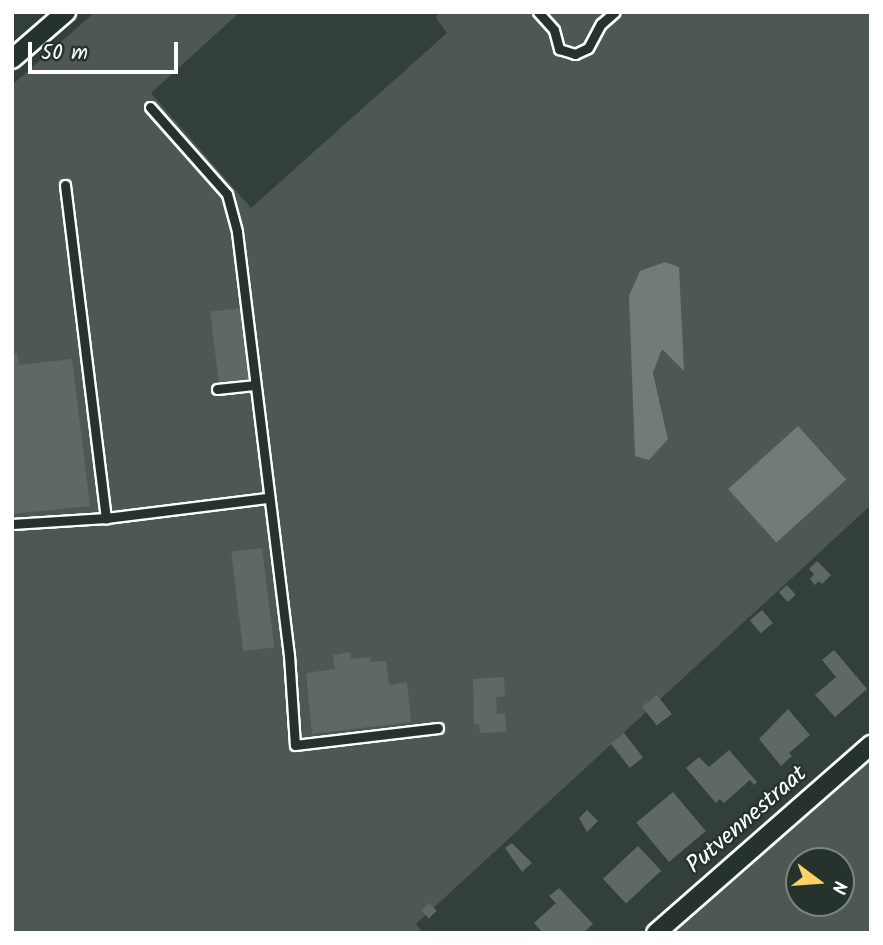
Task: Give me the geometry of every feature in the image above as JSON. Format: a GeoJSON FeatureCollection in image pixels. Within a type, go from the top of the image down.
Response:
{"type":"FeatureCollection","features":[{"type":"Feature","properties":{"kind":"street"},"geometry":{"type":"LineString","coordinates":[[12,59],[66,12]]}},
{"type":"Feature","properties":{"kind":"street","name":"Putvennestraat"},"geometry":{"type":"LineString","coordinates":[[656,933],[871,745]]}},
{"type":"Feature","properties":{"kind":"lane"},"geometry":{"type":"LineString","coordinates":[[538,12],[554,30],[559,49],[575,54],[587,48],[601,24],[615,12]]}},
{"type":"Feature","properties":{"kind":"lane"},"geometry":{"type":"LineString","coordinates":[[150,107],[227,194],[237,232],[267,498],[289,655],[295,746],[438,727]]}},
{"type":"Feature","properties":{"kind":"lane"},"geometry":{"type":"LineString","coordinates":[[65,185],[106,518]]}},
{"type":"Feature","properties":{"kind":"lane"},"geometry":{"type":"LineString","coordinates":[[217,389],[254,385]]}},
{"type":"Feature","properties":{"kind":"lane"},"geometry":{"type":"LineString","coordinates":[[12,524],[106,518],[267,498]]}},
{"type":"Feature","properties":{"kind":"shaded area"},"geometry":{"type":"Polygon","coordinates":[[[95,12],[240,12],[151,93],[251,208],[447,33],[436,18],[438,12],[871,12],[871,505],[416,924],[423,933],[12,933],[12,85],[95,12]],[[629,296],[668,438],[653,373],[662,348],[683,370],[629,296]]]}},
{"type":"Feature","properties":{"kind":"shaded area"},"geometry":{"type":"Polygon","coordinates":[[[665,262],[679,267],[684,371],[662,349],[653,373],[668,439],[649,460],[635,456],[629,296],[640,271],[665,262]]]}},
{"type":"Feature","properties":{"kind":"shaded area"},"geometry":{"type":"Polygon","coordinates":[[[798,426],[846,480],[776,542],[728,489],[798,426]]]}},
{"type":"Feature","properties":{"kind":"shaded area"},"geometry":{"type":"Polygon","coordinates":[[[871,760],[871,933],[672,933],[871,760]]]}},
{"type":"Feature","properties":{"kind":"building"},"geometry":{"type":"Polygon","coordinates":[[[241,308],[250,379],[219,383],[210,312],[241,308]]]}},
{"type":"Feature","properties":{"kind":"building"},"geometry":{"type":"Polygon","coordinates":[[[17,353],[19,365],[72,359],[90,506],[12,514],[12,354],[17,353]]]}},
{"type":"Feature","properties":{"kind":"building"},"geometry":{"type":"Polygon","coordinates":[[[262,548],[274,647],[243,651],[231,552],[262,548]]]}},
{"type":"Feature","properties":{"kind":"building"},"geometry":{"type":"Polygon","coordinates":[[[817,561],[831,575],[822,584],[819,581],[815,585],[810,579],[814,574],[809,569],[817,561]]]}},
{"type":"Feature","properties":{"kind":"building"},"geometry":{"type":"Polygon","coordinates":[[[787,585],[796,595],[788,602],[779,592],[787,585]]]}},
{"type":"Feature","properties":{"kind":"building"},"geometry":{"type":"Polygon","coordinates":[[[762,610],[773,623],[761,633],[750,620],[762,610]]]}},
{"type":"Feature","properties":{"kind":"building"},"geometry":{"type":"Polygon","coordinates":[[[834,650],[867,689],[835,717],[815,695],[836,677],[822,660],[834,650]]]}},
{"type":"Feature","properties":{"kind":"building"},"geometry":{"type":"Polygon","coordinates":[[[350,652],[351,659],[370,657],[371,662],[386,661],[389,685],[407,682],[411,722],[312,734],[306,673],[335,669],[333,655],[350,652]]]}},
{"type":"Feature","properties":{"kind":"building"},"geometry":{"type":"Polygon","coordinates":[[[504,677],[505,696],[496,697],[497,714],[505,713],[506,732],[480,733],[479,724],[474,724],[473,679],[504,677]]]}},
{"type":"Feature","properties":{"kind":"building"},"geometry":{"type":"Polygon","coordinates":[[[657,695],[672,714],[657,726],[642,707],[657,695]]]}},
{"type":"Feature","properties":{"kind":"building"},"geometry":{"type":"Polygon","coordinates":[[[788,709],[810,735],[789,753],[792,756],[781,766],[759,739],[788,709]]]}},
{"type":"Feature","properties":{"kind":"building"},"geometry":{"type":"Polygon","coordinates":[[[624,733],[643,757],[630,768],[611,743],[624,733]]]}},
{"type":"Feature","properties":{"kind":"building"},"geometry":{"type":"Polygon","coordinates":[[[729,750],[757,782],[754,785],[750,780],[724,803],[720,799],[716,803],[686,768],[699,757],[709,767],[729,750]]]}},
{"type":"Feature","properties":{"kind":"building"},"geometry":{"type":"Polygon","coordinates":[[[673,792],[706,831],[669,862],[636,823],[673,792]]]}},
{"type":"Feature","properties":{"kind":"building"},"geometry":{"type":"Polygon","coordinates":[[[587,810],[598,821],[587,832],[579,818],[587,810]]]}},
{"type":"Feature","properties":{"kind":"building"},"geometry":{"type":"Polygon","coordinates":[[[512,843],[532,863],[522,872],[505,848],[512,843]]]}},
{"type":"Feature","properties":{"kind":"building"},"geometry":{"type":"Polygon","coordinates":[[[638,846],[661,871],[626,904],[603,879],[638,846]]]}},
{"type":"Feature","properties":{"kind":"building"},"geometry":{"type":"Polygon","coordinates":[[[559,888],[593,924],[583,933],[543,933],[534,923],[556,903],[549,896],[559,888]]]}},
{"type":"Feature","properties":{"kind":"building"},"geometry":{"type":"Polygon","coordinates":[[[429,903],[437,911],[429,919],[421,911],[429,903]]]}}]}
